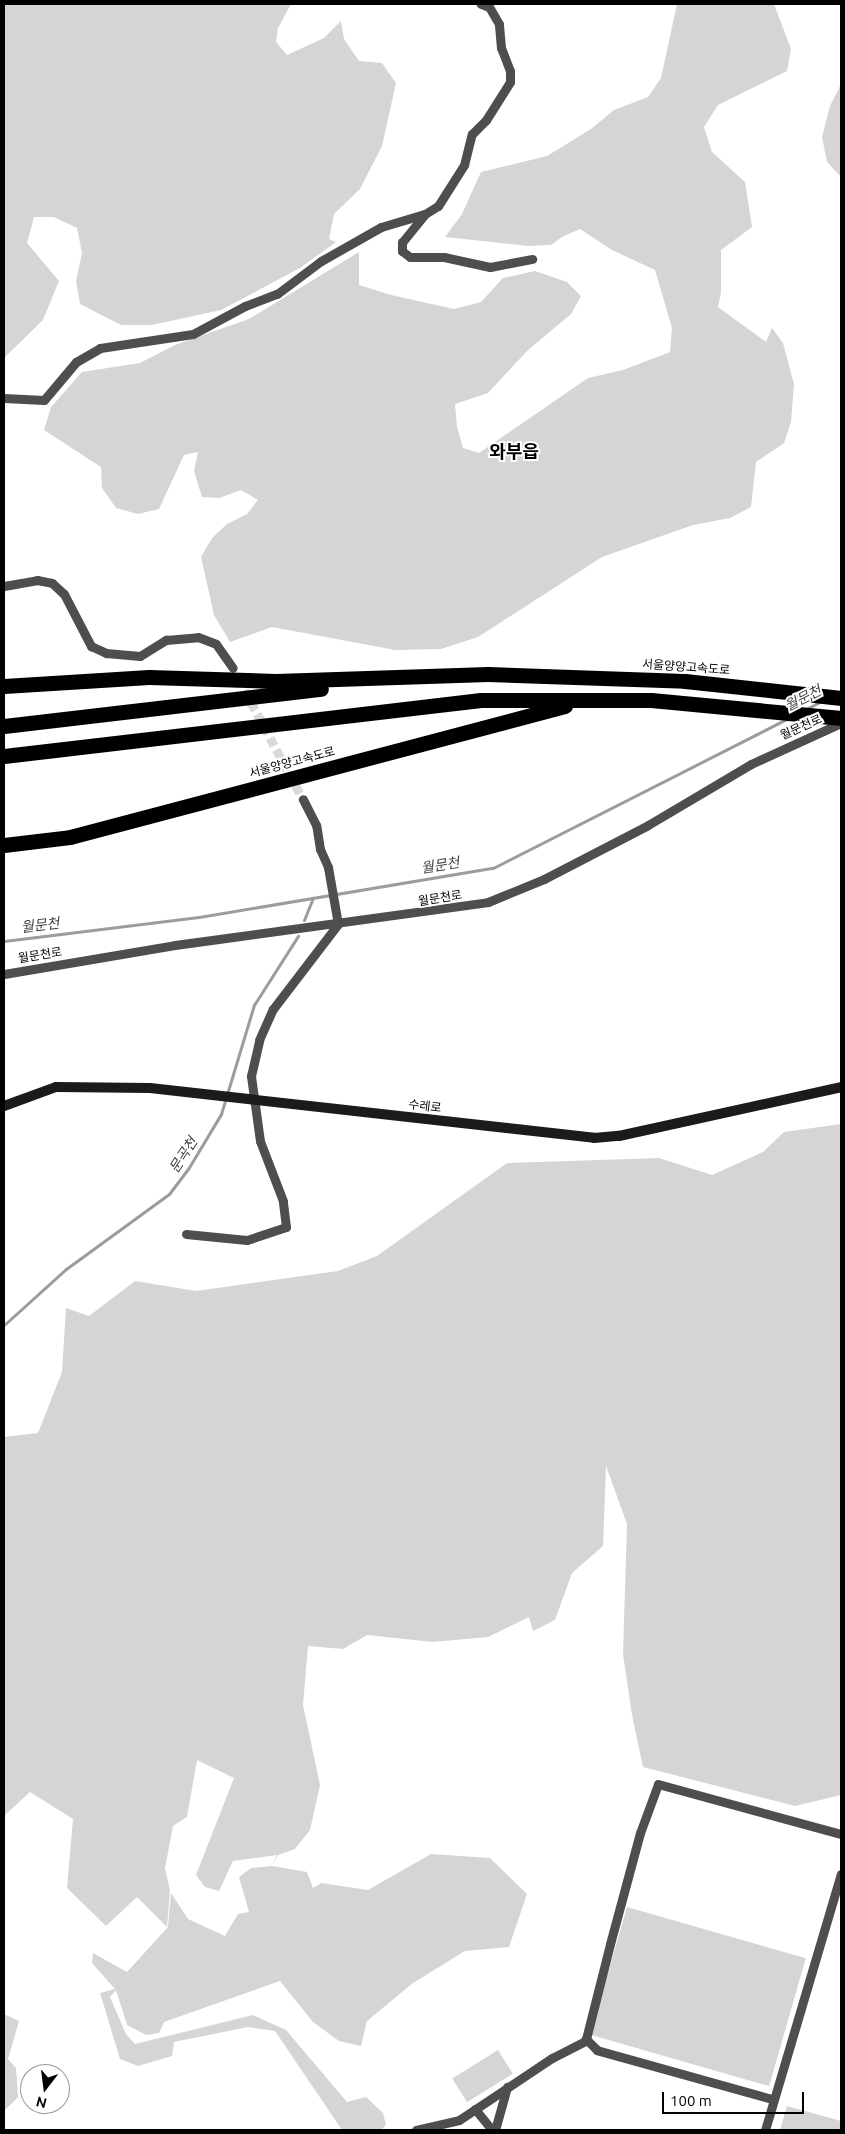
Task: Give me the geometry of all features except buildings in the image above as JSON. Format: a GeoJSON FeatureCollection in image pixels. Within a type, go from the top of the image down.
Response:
{"type":"FeatureCollection","features":[{"type":"Feature","properties":{"kind":"highway","name":"서울양양고속도로"},"geometry":{"type":"LineString","coordinates":[[4,686],[149,677],[276,681],[488,674],[685,681],[841,698]]}},
{"type":"Feature","properties":{"kind":"highway","name":"서울양양고속도로"},"geometry":{"type":"LineString","coordinates":[[4,726],[409,678]]}},
{"type":"Feature","properties":{"kind":"highway","name":"서울양양고속도로"},"geometry":{"type":"LineString","coordinates":[[4,756],[481,700],[651,700],[841,718]]}},
{"type":"Feature","properties":{"kind":"highway","name":"서울양양고속도로"},"geometry":{"type":"LineString","coordinates":[[4,845],[70,837],[587,700]]}},
{"type":"Feature","properties":{"kind":"main road","name":"수레로"},"geometry":{"type":"LineString","coordinates":[[4,1106],[56,1087],[131,1087],[220,1093],[560,1137],[594,1138],[618,1136],[841,1087]]}},
{"type":"Feature","properties":{"kind":"street"},"geometry":{"type":"LineString","coordinates":[[481,4],[489,7],[499,24],[501,48],[510,71],[510,82],[486,120],[472,134],[464,165],[447,196],[425,214],[402,242],[402,251],[410,257],[444,257],[490,267],[532,259]]}},
{"type":"Feature","properties":{"kind":"street"},"geometry":{"type":"LineString","coordinates":[[4,398],[44,400],[76,362],[100,348],[192,334],[245,306],[277,294],[321,261],[381,227],[425,214]]}},
{"type":"Feature","properties":{"kind":"street"},"geometry":{"type":"LineString","coordinates":[[4,586],[37,580],[52,584],[64,594],[91,646],[106,653],[140,656],[166,640],[198,637],[216,644],[233,668]]}},
{"type":"Feature","properties":{"kind":"street","name":"월문천로"},"geometry":{"type":"LineString","coordinates":[[4,974],[175,944],[488,902],[544,880],[648,826],[751,764],[841,723]]}},
{"type":"Feature","properties":{"kind":"street"},"geometry":{"type":"LineString","coordinates":[[186,1234],[247,1240],[286,1227],[283,1201],[260,1141],[252,1097],[251,1076],[255,1058],[273,1009],[337,921],[328,867],[320,849],[316,826],[303,799]]}},
{"type":"Feature","properties":{"kind":"street"},"geometry":{"type":"LineString","coordinates":[[416,2130],[443,2126],[475,2109],[507,2087],[587,2040],[640,1833],[658,1784],[841,1834]]}},
{"type":"Feature","properties":{"kind":"street"},"geometry":{"type":"LineString","coordinates":[[765,2130],[772,2099],[839,1889],[841,1874]]}},
{"type":"Feature","properties":{"kind":"street"},"geometry":{"type":"LineString","coordinates":[[587,2040],[597,2050],[772,2099]]}},
{"type":"Feature","properties":{"kind":"street"},"geometry":{"type":"LineString","coordinates":[[493,2130],[507,2087]]}},
{"type":"Feature","properties":{"kind":"street"},"geometry":{"type":"LineString","coordinates":[[475,2109],[493,2130]]}},
{"type":"Feature","properties":{"kind":"shaded area"},"geometry":{"type":"Polygon","coordinates":[[[4,4],[291,4],[278,28],[276,42],[287,55],[324,38],[341,21],[344,39],[359,61],[382,63],[396,83],[382,146],[360,189],[334,214],[329,239],[336,242],[300,268],[221,310],[152,325],[121,325],[80,304],[76,281],[82,253],[77,228],[54,217],[34,217],[27,243],[59,281],[43,320],[4,358],[4,4]]]}},
{"type":"Feature","properties":{"kind":"shaded area"},"geometry":{"type":"Polygon","coordinates":[[[677,4],[774,4],[791,49],[787,71],[718,105],[704,127],[712,152],[745,182],[752,227],[721,250],[721,293],[718,307],[766,342],[772,328],[783,343],[794,384],[791,422],[784,443],[756,462],[751,507],[730,518],[693,525],[602,557],[478,637],[441,649],[395,650],[272,627],[230,642],[214,615],[201,557],[212,538],[227,524],[247,514],[258,500],[241,490],[219,498],[202,497],[194,471],[198,452],[184,455],[159,509],[138,514],[116,508],[102,488],[101,467],[44,430],[51,407],[82,372],[140,363],[175,345],[249,319],[359,252],[359,285],[391,295],[454,309],[481,302],[503,278],[535,271],[567,282],[581,296],[571,314],[528,350],[488,393],[455,404],[457,427],[463,448],[479,453],[588,378],[623,370],[670,352],[672,328],[655,270],[612,250],[580,229],[562,237],[551,245],[528,246],[445,237],[462,214],[481,172],[547,156],[591,129],[614,110],[648,97],[661,78],[677,4]]]}},
{"type":"Feature","properties":{"kind":"shaded area"},"geometry":{"type":"Polygon","coordinates":[[[841,84],[841,177],[827,162],[822,137],[830,106],[841,84]]]}},
{"type":"Feature","properties":{"kind":"shaded area"},"geometry":{"type":"Polygon","coordinates":[[[841,1124],[841,1795],[795,1806],[643,1767],[632,1715],[623,1654],[627,1524],[606,1466],[603,1546],[572,1573],[555,1620],[533,1631],[529,1617],[488,1637],[433,1642],[367,1635],[343,1649],[308,1646],[303,1705],[320,1785],[310,1830],[295,1849],[278,1855],[272,1866],[277,1855],[233,1861],[219,1891],[205,1887],[196,1875],[234,1778],[197,1760],[187,1817],[173,1826],[165,1868],[170,1891],[167,1927],[137,1897],[106,1926],[67,1888],[73,1819],[30,1792],[4,1816],[4,1437],[38,1433],[62,1372],[66,1308],[89,1316],[135,1281],[196,1291],[338,1271],[377,1256],[507,1163],[659,1158],[712,1175],[763,1152],[784,1132],[841,1124]]]}},
{"type":"Feature","properties":{"kind":"shaded area"},"geometry":{"type":"Polygon","coordinates":[[[431,1854],[490,1858],[527,1894],[509,1947],[465,1951],[413,1983],[367,2021],[361,2046],[339,2041],[313,2022],[280,1981],[164,2022],[159,2033],[146,2035],[127,2025],[116,1990],[110,1997],[126,2034],[135,2044],[253,2015],[286,2030],[347,2102],[366,2097],[383,2113],[386,2125],[381,2130],[342,2130],[275,2031],[248,2027],[174,2042],[172,2056],[138,2066],[120,2059],[100,1993],[115,1989],[92,1963],[93,1953],[127,1972],[168,1927],[171,1893],[188,1919],[225,1936],[238,1914],[249,1912],[239,1877],[251,1868],[272,1866],[307,1872],[313,1888],[321,1883],[368,1890],[431,1854]]]}},
{"type":"Feature","properties":{"kind":"shaded area"},"geometry":{"type":"Polygon","coordinates":[[[627,1907],[806,1958],[769,2086],[590,2035],[627,1907]]]}},
{"type":"Feature","properties":{"kind":"shaded area"},"geometry":{"type":"Polygon","coordinates":[[[4,2014],[19,2021],[8,2059],[16,2068],[18,2097],[4,2111],[4,2014]]]}},
{"type":"Feature","properties":{"kind":"shaded area"},"geometry":{"type":"Polygon","coordinates":[[[498,2050],[513,2074],[467,2102],[452,2079],[498,2050]]]}},
{"type":"Feature","properties":{"kind":"shaded area"},"geometry":{"type":"Polygon","coordinates":[[[787,2106],[841,2121],[841,2130],[780,2130],[787,2106]]]}},
{"type":"Feature","properties":{"kind":"waterway","name":"월문천"},"geometry":{"type":"LineString","coordinates":[[806,709],[820,702]]}},
{"type":"Feature","properties":{"kind":"waterway","name":"월문천"},"geometry":{"type":"LineString","coordinates":[[4,941],[199,917],[493,868],[787,719]]}},
{"type":"Feature","properties":{"kind":"waterway","name":"문곡천"},"geometry":{"type":"LineString","coordinates":[[304,920],[313,898]]}},
{"type":"Feature","properties":{"kind":"waterway","name":"문곡천"},"geometry":{"type":"LineString","coordinates":[[4,1325],[66,1269],[169,1194],[188,1169],[221,1114],[254,1005],[298,936]]}},
{"type":"Feature","properties":{"kind":"tunnel"},"geometry":{"type":"LineString","coordinates":[[238,678],[303,799]]}},
{"type":"Feature","properties":{"kind":"district","name":"와부읍"},"geometry":{"type":"Point","coordinates":[514,451]}}]}
